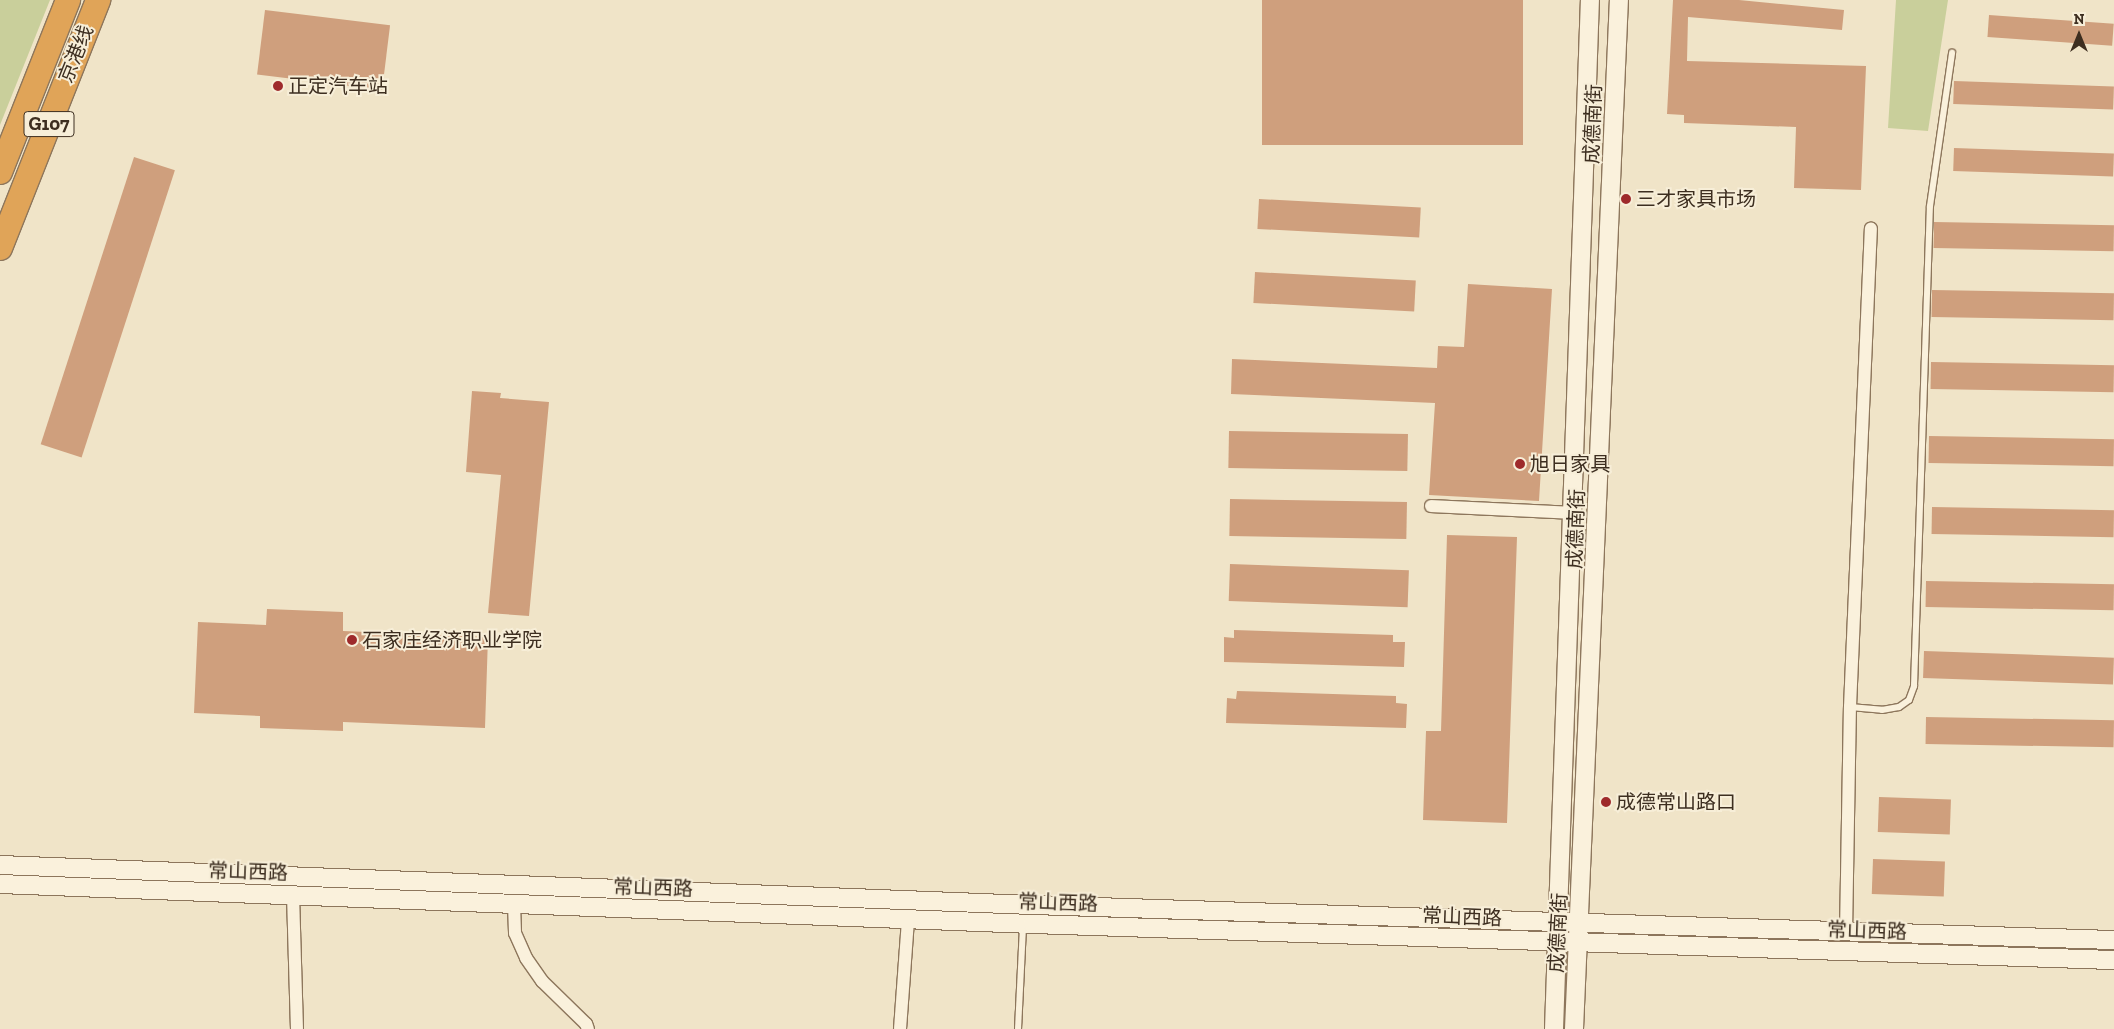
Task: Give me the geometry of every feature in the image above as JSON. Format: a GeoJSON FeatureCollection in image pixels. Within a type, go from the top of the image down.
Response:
{"type":"FeatureCollection","features":[{"type":"Feature","properties":{"kind":"highway","name":"京港线"},"geometry":{"type":"LineString","coordinates":[[0,172],[68,0]]}},
{"type":"Feature","properties":{"kind":"highway","name":"京港线"},"geometry":{"type":"LineString","coordinates":[[0,248],[98,0]]}},
{"type":"Feature","properties":{"kind":"main road","name":"成德南街"},"geometry":{"type":"LineString","coordinates":[[1554,1029],[1574,514],[1590,0]]}},
{"type":"Feature","properties":{"kind":"main road","name":"成德南街"},"geometry":{"type":"LineString","coordinates":[[1574,1029],[1619,0]]}},
{"type":"Feature","properties":{"kind":"main road","name":"常山西路"},"geometry":{"type":"LineString","coordinates":[[0,865],[1034,906],[2114,940]]}},
{"type":"Feature","properties":{"kind":"main road","name":"常山西路"},"geometry":{"type":"LineString","coordinates":[[0,884],[908,919],[2114,960]]}},
{"type":"Feature","properties":{"kind":"street"},"geometry":{"type":"LineString","coordinates":[[1846,933],[1850,707],[1871,228]]}},
{"type":"Feature","properties":{"kind":"street"},"geometry":{"type":"LineString","coordinates":[[1431,506],[1574,514]]}},
{"type":"Feature","properties":{"kind":"street"},"geometry":{"type":"LineString","coordinates":[[293,895],[297,1029]]}},
{"type":"Feature","properties":{"kind":"street"},"geometry":{"type":"LineString","coordinates":[[514,904],[515,933],[526,958],[542,981],[586,1024],[588,1029]]}},
{"type":"Feature","properties":{"kind":"street"},"geometry":{"type":"LineString","coordinates":[[900,1029],[908,919]]}},
{"type":"Feature","properties":{"kind":"lane"},"geometry":{"type":"LineString","coordinates":[[1850,707],[1882,710],[1899,707],[1909,700],[1914,686],[1930,206],[1952,53]]}},
{"type":"Feature","properties":{"kind":"lane"},"geometry":{"type":"LineString","coordinates":[[1018,1029],[1023,923]]}},
{"type":"Feature","properties":{"kind":"green space"},"geometry":{"type":"Polygon","coordinates":[[[0,0],[50,0],[0,125],[0,0]]]}},
{"type":"Feature","properties":{"kind":"green space"},"geometry":{"type":"Polygon","coordinates":[[[1896,0],[1948,0],[1928,131],[1888,128],[1896,0]]]}},
{"type":"Feature","properties":{"kind":"building"},"geometry":{"type":"Polygon","coordinates":[[[1262,0],[1523,0],[1523,145],[1262,145],[1262,0]]]}},
{"type":"Feature","properties":{"kind":"building"},"geometry":{"type":"Polygon","coordinates":[[[1673,0],[1739,0],[1844,10],[1842,30],[1688,17],[1687,61],[1866,66],[1861,190],[1794,188],[1796,127],[1684,123],[1684,115],[1667,114],[1673,0]]]}},
{"type":"Feature","properties":{"kind":"building"},"geometry":{"type":"Polygon","coordinates":[[[265,10],[390,25],[382,90],[257,75],[265,10]]]}},
{"type":"Feature","properties":{"kind":"building"},"geometry":{"type":"Polygon","coordinates":[[[1989,15],[2114,24],[2112,46],[1987,37],[1989,15]]]}},
{"type":"Feature","properties":{"kind":"building"},"geometry":{"type":"Polygon","coordinates":[[[1954,81],[2114,87],[2113,110],[1953,104],[1954,81]]]}},
{"type":"Feature","properties":{"kind":"building"},"geometry":{"type":"Polygon","coordinates":[[[1954,148],[2114,154],[2113,177],[1953,171],[1954,148]]]}},
{"type":"Feature","properties":{"kind":"building"},"geometry":{"type":"Polygon","coordinates":[[[134,157],[175,170],[82,458],[41,444],[134,157]]]}},
{"type":"Feature","properties":{"kind":"building"},"geometry":{"type":"Polygon","coordinates":[[[1259,199],[1421,207],[1419,237],[1257,229],[1259,199]]]}},
{"type":"Feature","properties":{"kind":"building"},"geometry":{"type":"Polygon","coordinates":[[[1934,222],[2114,225],[2114,251],[1934,248],[1934,222]]]}},
{"type":"Feature","properties":{"kind":"building"},"geometry":{"type":"Polygon","coordinates":[[[1255,272],[1416,280],[1414,311],[1253,303],[1255,272]]]}},
{"type":"Feature","properties":{"kind":"building"},"geometry":{"type":"Polygon","coordinates":[[[1468,284],[1552,289],[1539,501],[1429,495],[1435,403],[1231,394],[1232,359],[1437,368],[1438,346],[1464,347],[1468,284]]]}},
{"type":"Feature","properties":{"kind":"building"},"geometry":{"type":"Polygon","coordinates":[[[1932,290],[2114,293],[2114,320],[1932,317],[1932,290]]]}},
{"type":"Feature","properties":{"kind":"building"},"geometry":{"type":"Polygon","coordinates":[[[1931,362],[2114,365],[2114,392],[1931,389],[1931,362]]]}},
{"type":"Feature","properties":{"kind":"building"},"geometry":{"type":"Polygon","coordinates":[[[472,391],[501,393],[500,398],[549,402],[529,616],[488,613],[501,475],[466,472],[472,391]]]}},
{"type":"Feature","properties":{"kind":"building"},"geometry":{"type":"Polygon","coordinates":[[[1229,431],[1408,434],[1407,471],[1228,468],[1229,431]]]}},
{"type":"Feature","properties":{"kind":"building"},"geometry":{"type":"Polygon","coordinates":[[[1929,436],[2114,439],[2114,466],[1929,463],[1929,436]]]}},
{"type":"Feature","properties":{"kind":"building"},"geometry":{"type":"Polygon","coordinates":[[[1230,499],[1407,502],[1406,539],[1229,536],[1230,499]]]}},
{"type":"Feature","properties":{"kind":"building"},"geometry":{"type":"Polygon","coordinates":[[[1932,507],[2114,510],[2114,537],[1932,534],[1932,507]]]}},
{"type":"Feature","properties":{"kind":"building"},"geometry":{"type":"Polygon","coordinates":[[[1447,535],[1517,537],[1507,823],[1423,820],[1426,731],[1441,731],[1447,535]]]}},
{"type":"Feature","properties":{"kind":"building"},"geometry":{"type":"Polygon","coordinates":[[[1230,564],[1409,570],[1408,607],[1229,601],[1230,564]]]}},
{"type":"Feature","properties":{"kind":"building"},"geometry":{"type":"Polygon","coordinates":[[[1926,581],[2114,584],[2114,610],[1926,607],[1926,581]]]}},
{"type":"Feature","properties":{"kind":"building"},"geometry":{"type":"Polygon","coordinates":[[[267,609],[343,612],[343,631],[488,637],[485,728],[343,722],[343,731],[260,728],[260,716],[194,713],[198,622],[266,625],[267,609]]]}},
{"type":"Feature","properties":{"kind":"building"},"geometry":{"type":"Polygon","coordinates":[[[1234,630],[1393,635],[1393,642],[1405,642],[1404,667],[1224,662],[1224,637],[1234,638],[1234,630]]]}},
{"type":"Feature","properties":{"kind":"building"},"geometry":{"type":"Polygon","coordinates":[[[1924,651],[2114,658],[2113,685],[1923,678],[1924,651]]]}},
{"type":"Feature","properties":{"kind":"building"},"geometry":{"type":"Polygon","coordinates":[[[1237,691],[1396,696],[1396,703],[1407,704],[1406,728],[1226,723],[1227,698],[1236,699],[1237,691]]]}},
{"type":"Feature","properties":{"kind":"building"},"geometry":{"type":"Polygon","coordinates":[[[1926,717],[2114,720],[2114,747],[1926,744],[1926,717]]]}},
{"type":"Feature","properties":{"kind":"building"},"geometry":{"type":"Polygon","coordinates":[[[1879,797],[1951,800],[1950,834],[1878,832],[1879,797]]]}},
{"type":"Feature","properties":{"kind":"building"},"geometry":{"type":"Polygon","coordinates":[[[1873,859],[1945,862],[1944,896],[1872,894],[1873,859]]]}},
{"type":"Feature","properties":{"kind":"place","name":"正定汽车站"},"geometry":{"type":"Point","coordinates":[278,86]}},
{"type":"Feature","properties":{"kind":"place","name":"三才家具市场"},"geometry":{"type":"Point","coordinates":[1626,199]}},
{"type":"Feature","properties":{"kind":"place","name":"旭日家具"},"geometry":{"type":"Point","coordinates":[1520,464]}},
{"type":"Feature","properties":{"kind":"place","name":"石家庄经济职业学院"},"geometry":{"type":"Point","coordinates":[352,640]}},
{"type":"Feature","properties":{"kind":"place","name":"成德常山路口"},"geometry":{"type":"Point","coordinates":[1606,802]}}]}
